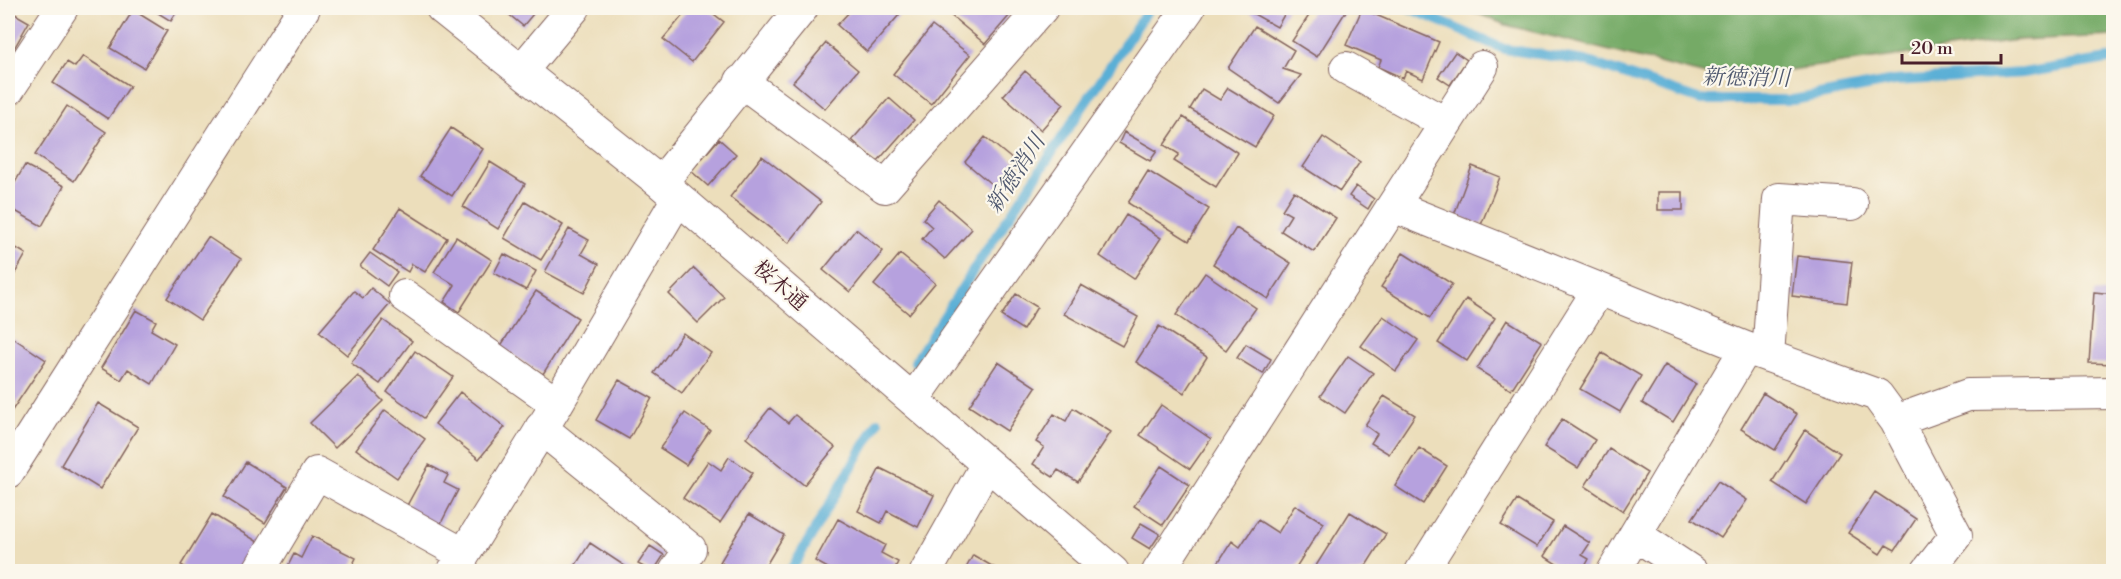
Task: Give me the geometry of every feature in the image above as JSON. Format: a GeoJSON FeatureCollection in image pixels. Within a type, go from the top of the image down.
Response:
{"type":"FeatureCollection","features":[{"type":"Feature","properties":{"kind":"street"},"geometry":{"type":"LineString","coordinates":[[8,90],[62,8]]}},
{"type":"Feature","properties":{"kind":"street"},"geometry":{"type":"LineString","coordinates":[[8,472],[304,8]]}},
{"type":"Feature","properties":{"kind":"street","name":"桜木通"},"geometry":{"type":"LineString","coordinates":[[442,8],[669,190],[1113,572]]}},
{"type":"Feature","properties":{"kind":"street"},"geometry":{"type":"LineString","coordinates":[[522,70],[574,8]]}},
{"type":"Feature","properties":{"kind":"street"},"geometry":{"type":"LineString","coordinates":[[258,572],[317,473],[458,563],[549,416],[669,190],[741,81],[802,8]]}},
{"type":"Feature","properties":{"kind":"street"},"geometry":{"type":"LineString","coordinates":[[741,81],[885,187],[1042,8]]}},
{"type":"Feature","properties":{"kind":"street"},"geometry":{"type":"LineString","coordinates":[[913,400],[1190,8]]}},
{"type":"Feature","properties":{"kind":"street"},"geometry":{"type":"LineString","coordinates":[[1158,572],[1482,67]]}},
{"type":"Feature","properties":{"kind":"street"},"geometry":{"type":"LineString","coordinates":[[1346,68],[1445,123]]}},
{"type":"Feature","properties":{"kind":"street"},"geometry":{"type":"LineString","coordinates":[[1613,572],[1757,352],[1779,199],[1852,204]]}},
{"type":"Feature","properties":{"kind":"street"},"geometry":{"type":"LineString","coordinates":[[1393,206],[1757,352],[1877,395],[1896,421],[1956,536],[1927,572]]}},
{"type":"Feature","properties":{"kind":"street"},"geometry":{"type":"LineString","coordinates":[[1420,572],[1599,289]]}},
{"type":"Feature","properties":{"kind":"street"},"geometry":{"type":"LineString","coordinates":[[405,296],[549,416],[690,549],[675,572]]}},
{"type":"Feature","properties":{"kind":"street"},"geometry":{"type":"LineString","coordinates":[[1896,421],[1968,396],[2114,393]]}},
{"type":"Feature","properties":{"kind":"street"},"geometry":{"type":"LineString","coordinates":[[926,572],[987,464]]}},
{"type":"Feature","properties":{"kind":"street"},"geometry":{"type":"LineString","coordinates":[[1636,535],[1692,572]]}},
{"type":"Feature","properties":{"kind":"green space"},"geometry":{"type":"Polygon","coordinates":[[[1464,8],[2113,8],[2114,36],[2017,40],[1722,79],[1506,25],[1464,8]]]}},
{"type":"Feature","properties":{"kind":"building"},"geometry":{"type":"Polygon","coordinates":[[[150,8],[179,8],[171,21],[150,8]]]}},
{"type":"Feature","properties":{"kind":"building"},"geometry":{"type":"Polygon","coordinates":[[[501,8],[538,8],[523,26],[501,8]]]}},
{"type":"Feature","properties":{"kind":"building"},"geometry":{"type":"Polygon","coordinates":[[[689,8],[706,8],[724,22],[692,62],[663,39],[689,8]]]}},
{"type":"Feature","properties":{"kind":"building"},"geometry":{"type":"Polygon","coordinates":[[[853,8],[890,8],[899,15],[867,52],[837,25],[853,8]]]}},
{"type":"Feature","properties":{"kind":"building"},"geometry":{"type":"Polygon","coordinates":[[[1016,8],[985,44],[943,9],[1016,8]]]}},
{"type":"Feature","properties":{"kind":"building"},"geometry":{"type":"Polygon","coordinates":[[[1243,8],[1288,8],[1277,27],[1243,8]]]}},
{"type":"Feature","properties":{"kind":"building"},"geometry":{"type":"Polygon","coordinates":[[[1314,8],[1348,8],[1317,57],[1292,41],[1314,8]]]}},
{"type":"Feature","properties":{"kind":"building"},"geometry":{"type":"Polygon","coordinates":[[[1362,9],[1439,42],[1423,79],[1406,71],[1403,78],[1378,67],[1381,60],[1346,45],[1362,9]]]}},
{"type":"Feature","properties":{"kind":"building"},"geometry":{"type":"Polygon","coordinates":[[[8,10],[29,22],[8,59],[8,10]]]}},
{"type":"Feature","properties":{"kind":"building"},"geometry":{"type":"Polygon","coordinates":[[[133,10],[167,31],[144,68],[110,48],[133,10]]]}},
{"type":"Feature","properties":{"kind":"building"},"geometry":{"type":"Polygon","coordinates":[[[932,26],[970,55],[931,104],[893,74],[932,26]]]}},
{"type":"Feature","properties":{"kind":"building"},"geometry":{"type":"Polygon","coordinates":[[[1255,26],[1294,50],[1283,69],[1301,75],[1279,103],[1228,68],[1255,26]]]}},
{"type":"Feature","properties":{"kind":"building"},"geometry":{"type":"Polygon","coordinates":[[[826,43],[858,70],[825,109],[793,82],[826,43]]]}},
{"type":"Feature","properties":{"kind":"building"},"geometry":{"type":"Polygon","coordinates":[[[1455,52],[1467,60],[1450,85],[1438,77],[1455,52]]]}},
{"type":"Feature","properties":{"kind":"building"},"geometry":{"type":"Polygon","coordinates":[[[83,56],[130,86],[108,119],[53,83],[67,62],[75,67],[83,56]]]}},
{"type":"Feature","properties":{"kind":"building"},"geometry":{"type":"Polygon","coordinates":[[[1025,71],[1064,104],[1041,130],[1003,96],[1025,71]]]}},
{"type":"Feature","properties":{"kind":"building"},"geometry":{"type":"Polygon","coordinates":[[[1228,88],[1274,116],[1255,147],[1190,109],[1202,89],[1220,100],[1228,88]]]}},
{"type":"Feature","properties":{"kind":"building"},"geometry":{"type":"Polygon","coordinates":[[[889,98],[914,120],[877,162],[852,140],[889,98]]]}},
{"type":"Feature","properties":{"kind":"building"},"geometry":{"type":"Polygon","coordinates":[[[67,106],[106,132],[74,181],[35,155],[67,106]]]}},
{"type":"Feature","properties":{"kind":"building"},"geometry":{"type":"Polygon","coordinates":[[[1183,117],[1238,153],[1216,187],[1174,161],[1179,154],[1164,145],[1183,117]]]}},
{"type":"Feature","properties":{"kind":"building"},"geometry":{"type":"Polygon","coordinates":[[[451,128],[483,149],[452,196],[420,176],[451,128]]]}},
{"type":"Feature","properties":{"kind":"building"},"geometry":{"type":"Polygon","coordinates":[[[1124,132],[1157,151],[1150,161],[1119,143],[1124,132]]]}},
{"type":"Feature","properties":{"kind":"building"},"geometry":{"type":"Polygon","coordinates":[[[985,137],[1018,164],[997,189],[965,162],[985,137]]]}},
{"type":"Feature","properties":{"kind":"building"},"geometry":{"type":"Polygon","coordinates":[[[1323,137],[1360,162],[1340,191],[1303,167],[1323,137]]]}},
{"type":"Feature","properties":{"kind":"building"},"geometry":{"type":"Polygon","coordinates":[[[719,139],[736,154],[708,186],[691,171],[719,139]]]}},
{"type":"Feature","properties":{"kind":"building"},"geometry":{"type":"Polygon","coordinates":[[[762,156],[821,202],[789,243],[730,197],[762,156]]]}},
{"type":"Feature","properties":{"kind":"building"},"geometry":{"type":"Polygon","coordinates":[[[490,162],[525,184],[498,229],[463,207],[490,162]]]}},
{"type":"Feature","properties":{"kind":"building"},"geometry":{"type":"Polygon","coordinates":[[[25,165],[64,186],[42,226],[8,207],[8,195],[25,165]]]}},
{"type":"Feature","properties":{"kind":"building"},"geometry":{"type":"Polygon","coordinates":[[[1472,166],[1500,177],[1481,225],[1454,215],[1472,166]]]}},
{"type":"Feature","properties":{"kind":"building"},"geometry":{"type":"Polygon","coordinates":[[[1148,171],[1209,209],[1189,241],[1128,203],[1148,171]]]}},
{"type":"Feature","properties":{"kind":"building"},"geometry":{"type":"Polygon","coordinates":[[[1356,186],[1374,199],[1368,209],[1349,196],[1356,186]]]}},
{"type":"Feature","properties":{"kind":"building"},"geometry":{"type":"Polygon","coordinates":[[[1294,191],[1336,218],[1314,252],[1281,231],[1291,215],[1282,210],[1294,191]]]}},
{"type":"Feature","properties":{"kind":"building"},"geometry":{"type":"Polygon","coordinates":[[[1658,192],[1683,192],[1683,210],[1658,210],[1658,192]]]}},
{"type":"Feature","properties":{"kind":"building"},"geometry":{"type":"Polygon","coordinates":[[[939,200],[972,229],[945,259],[922,239],[932,227],[923,219],[939,200]]]}},
{"type":"Feature","properties":{"kind":"building"},"geometry":{"type":"Polygon","coordinates":[[[525,202],[563,225],[541,260],[504,238],[525,202]]]}},
{"type":"Feature","properties":{"kind":"building"},"geometry":{"type":"Polygon","coordinates":[[[400,208],[447,238],[425,272],[412,264],[408,272],[373,250],[400,208]]]}},
{"type":"Feature","properties":{"kind":"building"},"geometry":{"type":"Polygon","coordinates":[[[1126,215],[1161,238],[1134,279],[1100,256],[1126,215]]]}},
{"type":"Feature","properties":{"kind":"building"},"geometry":{"type":"Polygon","coordinates":[[[1236,228],[1291,263],[1268,299],[1213,264],[1236,228]]]}},
{"type":"Feature","properties":{"kind":"building"},"geometry":{"type":"Polygon","coordinates":[[[569,229],[589,240],[581,254],[599,264],[584,293],[545,272],[569,229]]]}},
{"type":"Feature","properties":{"kind":"building"},"geometry":{"type":"Polygon","coordinates":[[[856,229],[883,251],[850,292],[823,270],[856,229]]]}},
{"type":"Feature","properties":{"kind":"building"},"geometry":{"type":"Polygon","coordinates":[[[208,237],[241,259],[200,320],[167,298],[208,237]]]}},
{"type":"Feature","properties":{"kind":"building"},"geometry":{"type":"Polygon","coordinates":[[[456,237],[492,260],[459,312],[444,302],[455,285],[434,272],[456,237]]]}},
{"type":"Feature","properties":{"kind":"building"},"geometry":{"type":"Polygon","coordinates":[[[8,243],[26,254],[8,286],[8,243]]]}},
{"type":"Feature","properties":{"kind":"building"},"geometry":{"type":"Polygon","coordinates":[[[370,253],[397,272],[387,286],[360,266],[370,253]]]}},
{"type":"Feature","properties":{"kind":"building"},"geometry":{"type":"Polygon","coordinates":[[[1403,253],[1452,284],[1430,318],[1381,287],[1403,253]]]}},
{"type":"Feature","properties":{"kind":"building"},"geometry":{"type":"Polygon","coordinates":[[[504,254],[536,271],[526,290],[494,273],[504,254]]]}},
{"type":"Feature","properties":{"kind":"building"},"geometry":{"type":"Polygon","coordinates":[[[900,254],[935,283],[909,314],[874,285],[900,254]]]}},
{"type":"Feature","properties":{"kind":"building"},"geometry":{"type":"Polygon","coordinates":[[[1797,256],[1852,262],[1847,303],[1792,296],[1797,256]]]}},
{"type":"Feature","properties":{"kind":"building"},"geometry":{"type":"Polygon","coordinates":[[[694,268],[724,297],[698,323],[669,294],[694,268]]]}},
{"type":"Feature","properties":{"kind":"building"},"geometry":{"type":"Polygon","coordinates":[[[1205,273],[1256,308],[1226,350],[1176,315],[1205,273]]]}},
{"type":"Feature","properties":{"kind":"building"},"geometry":{"type":"Polygon","coordinates":[[[1081,285],[1138,317],[1122,346],[1064,314],[1081,285]]]}},
{"type":"Feature","properties":{"kind":"building"},"geometry":{"type":"Polygon","coordinates":[[[371,288],[390,304],[347,355],[319,332],[354,291],[363,298],[371,288]]]}},
{"type":"Feature","properties":{"kind":"building"},"geometry":{"type":"Polygon","coordinates":[[[536,291],[578,318],[543,374],[500,347],[536,291]]]}},
{"type":"Feature","properties":{"kind":"building"},"geometry":{"type":"Polygon","coordinates":[[[2094,292],[2114,294],[2114,364],[2089,363],[2094,292]]]}},
{"type":"Feature","properties":{"kind":"building"},"geometry":{"type":"Polygon","coordinates":[[[1016,294],[1037,307],[1023,330],[1001,316],[1016,294]]]}},
{"type":"Feature","properties":{"kind":"building"},"geometry":{"type":"Polygon","coordinates":[[[1466,299],[1495,318],[1467,361],[1438,343],[1466,299]]]}},
{"type":"Feature","properties":{"kind":"building"},"geometry":{"type":"Polygon","coordinates":[[[136,310],[156,321],[151,330],[175,344],[152,384],[128,369],[121,380],[101,368],[136,310]]]}},
{"type":"Feature","properties":{"kind":"building"},"geometry":{"type":"Polygon","coordinates":[[[1383,316],[1418,340],[1396,371],[1361,346],[1383,316]]]}},
{"type":"Feature","properties":{"kind":"building"},"geometry":{"type":"Polygon","coordinates":[[[383,320],[412,341],[380,384],[351,363],[383,320]]]}},
{"type":"Feature","properties":{"kind":"building"},"geometry":{"type":"Polygon","coordinates":[[[1507,320],[1542,342],[1511,390],[1477,369],[1507,320]]]}},
{"type":"Feature","properties":{"kind":"building"},"geometry":{"type":"Polygon","coordinates":[[[1159,326],[1207,357],[1184,393],[1136,362],[1159,326]]]}},
{"type":"Feature","properties":{"kind":"building"},"geometry":{"type":"Polygon","coordinates":[[[683,333],[711,353],[682,393],[654,373],[683,333]]]}},
{"type":"Feature","properties":{"kind":"building"},"geometry":{"type":"Polygon","coordinates":[[[13,338],[46,360],[11,412],[8,410],[8,346],[13,338]]]}},
{"type":"Feature","properties":{"kind":"building"},"geometry":{"type":"Polygon","coordinates":[[[1246,344],[1271,359],[1263,374],[1237,358],[1246,344]]]}},
{"type":"Feature","properties":{"kind":"building"},"geometry":{"type":"Polygon","coordinates":[[[415,351],[453,377],[424,418],[387,392],[415,351]]]}},
{"type":"Feature","properties":{"kind":"building"},"geometry":{"type":"Polygon","coordinates":[[[1602,353],[1641,376],[1620,412],[1580,389],[1602,353]]]}},
{"type":"Feature","properties":{"kind":"building"},"geometry":{"type":"Polygon","coordinates":[[[1348,356],[1373,373],[1345,413],[1320,396],[1348,356]]]}},
{"type":"Feature","properties":{"kind":"building"},"geometry":{"type":"Polygon","coordinates":[[[998,362],[1036,387],[1007,431],[969,406],[998,362]]]}},
{"type":"Feature","properties":{"kind":"building"},"geometry":{"type":"Polygon","coordinates":[[[1665,365],[1696,384],[1673,422],[1642,403],[1665,365]]]}},
{"type":"Feature","properties":{"kind":"building"},"geometry":{"type":"Polygon","coordinates":[[[358,376],[383,401],[335,448],[310,423],[358,376]]]}},
{"type":"Feature","properties":{"kind":"building"},"geometry":{"type":"Polygon","coordinates":[[[619,380],[652,398],[629,439],[596,420],[619,380]]]}},
{"type":"Feature","properties":{"kind":"building"},"geometry":{"type":"Polygon","coordinates":[[[460,392],[505,427],[479,459],[435,424],[460,392]]]}},
{"type":"Feature","properties":{"kind":"building"},"geometry":{"type":"Polygon","coordinates":[[[1763,393],[1797,414],[1775,450],[1741,429],[1763,393]]]}},
{"type":"Feature","properties":{"kind":"building"},"geometry":{"type":"Polygon","coordinates":[[[1384,396],[1415,415],[1389,454],[1371,443],[1377,434],[1365,425],[1384,396]]]}},
{"type":"Feature","properties":{"kind":"building"},"geometry":{"type":"Polygon","coordinates":[[[98,403],[138,427],[100,489],[61,465],[98,403]]]}},
{"type":"Feature","properties":{"kind":"building"},"geometry":{"type":"Polygon","coordinates":[[[1161,405],[1211,439],[1190,469],[1140,435],[1161,405]]]}},
{"type":"Feature","properties":{"kind":"building"},"geometry":{"type":"Polygon","coordinates":[[[770,408],[788,423],[795,415],[835,447],[804,485],[746,438],[770,408]]]}},
{"type":"Feature","properties":{"kind":"building"},"geometry":{"type":"Polygon","coordinates":[[[1073,408],[1111,432],[1078,482],[1058,470],[1053,477],[1033,464],[1044,447],[1036,442],[1054,414],[1066,421],[1073,408]]]}},
{"type":"Feature","properties":{"kind":"building"},"geometry":{"type":"Polygon","coordinates":[[[385,410],[425,439],[397,478],[356,449],[385,410]]]}},
{"type":"Feature","properties":{"kind":"building"},"geometry":{"type":"Polygon","coordinates":[[[685,413],[710,430],[686,465],[660,448],[685,413]]]}},
{"type":"Feature","properties":{"kind":"building"},"geometry":{"type":"Polygon","coordinates":[[[1562,419],[1595,440],[1578,468],[1544,447],[1562,419]]]}},
{"type":"Feature","properties":{"kind":"building"},"geometry":{"type":"Polygon","coordinates":[[[1805,430],[1840,453],[1806,504],[1772,482],[1805,430]]]}},
{"type":"Feature","properties":{"kind":"building"},"geometry":{"type":"Polygon","coordinates":[[[1419,448],[1447,466],[1423,504],[1395,486],[1419,448]]]}},
{"type":"Feature","properties":{"kind":"building"},"geometry":{"type":"Polygon","coordinates":[[[1609,449],[1647,473],[1623,511],[1585,486],[1609,449]]]}},
{"type":"Feature","properties":{"kind":"building"},"geometry":{"type":"Polygon","coordinates":[[[729,457],[753,473],[720,523],[683,498],[708,461],[721,470],[729,457]]]}},
{"type":"Feature","properties":{"kind":"building"},"geometry":{"type":"Polygon","coordinates":[[[246,462],[287,487],[265,523],[224,497],[246,462]]]}},
{"type":"Feature","properties":{"kind":"building"},"geometry":{"type":"Polygon","coordinates":[[[429,465],[448,475],[444,483],[458,490],[438,529],[404,511],[429,465]]]}},
{"type":"Feature","properties":{"kind":"building"},"geometry":{"type":"Polygon","coordinates":[[[1161,466],[1190,485],[1163,525],[1134,506],[1161,466]]]}},
{"type":"Feature","properties":{"kind":"building"},"geometry":{"type":"Polygon","coordinates":[[[880,468],[934,495],[918,527],[887,511],[881,523],[858,511],[880,468]]]}},
{"type":"Feature","properties":{"kind":"building"},"geometry":{"type":"Polygon","coordinates":[[[1718,481],[1747,500],[1721,538],[1692,519],[1718,481]]]}},
{"type":"Feature","properties":{"kind":"building"},"geometry":{"type":"Polygon","coordinates":[[[1875,492],[1916,519],[1895,550],[1886,545],[1880,554],[1848,533],[1875,492]]]}},
{"type":"Feature","properties":{"kind":"building"},"geometry":{"type":"Polygon","coordinates":[[[1517,500],[1553,522],[1537,547],[1501,525],[1517,500]]]}},
{"type":"Feature","properties":{"kind":"building"},"geometry":{"type":"Polygon","coordinates":[[[1295,505],[1324,523],[1293,572],[1212,572],[1232,541],[1240,547],[1258,520],[1278,533],[1295,505]]]}},
{"type":"Feature","properties":{"kind":"building"},"geometry":{"type":"Polygon","coordinates":[[[1350,512],[1386,534],[1362,572],[1312,572],[1350,512]]]}},
{"type":"Feature","properties":{"kind":"building"},"geometry":{"type":"Polygon","coordinates":[[[212,514],[258,542],[240,572],[193,572],[181,565],[212,514]]]}},
{"type":"Feature","properties":{"kind":"building"},"geometry":{"type":"Polygon","coordinates":[[[749,514],[784,535],[762,572],[736,572],[720,562],[749,514]]]}},
{"type":"Feature","properties":{"kind":"building"},"geometry":{"type":"Polygon","coordinates":[[[838,519],[885,545],[881,553],[898,562],[893,572],[835,572],[815,561],[838,519]]]}},
{"type":"Feature","properties":{"kind":"building"},"geometry":{"type":"Polygon","coordinates":[[[1141,523],[1160,534],[1150,549],[1132,538],[1141,523]]]}},
{"type":"Feature","properties":{"kind":"building"},"geometry":{"type":"Polygon","coordinates":[[[1563,526],[1590,543],[1582,555],[1589,559],[1582,572],[1569,572],[1544,556],[1563,526]]]}},
{"type":"Feature","properties":{"kind":"building"},"geometry":{"type":"Polygon","coordinates":[[[312,536],[356,558],[349,572],[294,572],[287,568],[294,554],[301,558],[312,536]]]}},
{"type":"Feature","properties":{"kind":"building"},"geometry":{"type":"Polygon","coordinates":[[[590,543],[634,572],[571,572],[590,543]]]}},
{"type":"Feature","properties":{"kind":"building"},"geometry":{"type":"Polygon","coordinates":[[[650,546],[664,555],[653,572],[638,564],[650,546]]]}},
{"type":"Feature","properties":{"kind":"building"},"geometry":{"type":"Polygon","coordinates":[[[973,555],[1002,572],[964,572],[973,555]]]}},
{"type":"Feature","properties":{"kind":"waterway","name":"新徳消川"},"geometry":{"type":"LineString","coordinates":[[915,362],[978,263],[1149,8]]}},
{"type":"Feature","properties":{"kind":"waterway","name":"新徳消川"},"geometry":{"type":"LineString","coordinates":[[1409,8],[1504,49],[1585,61],[1701,100],[1793,100],[1894,81],[2023,73],[2114,58]]}},
{"type":"Feature","properties":{"kind":"waterway","name":"新徳消川"},"geometry":{"type":"LineString","coordinates":[[790,572],[878,422]]}}]}
